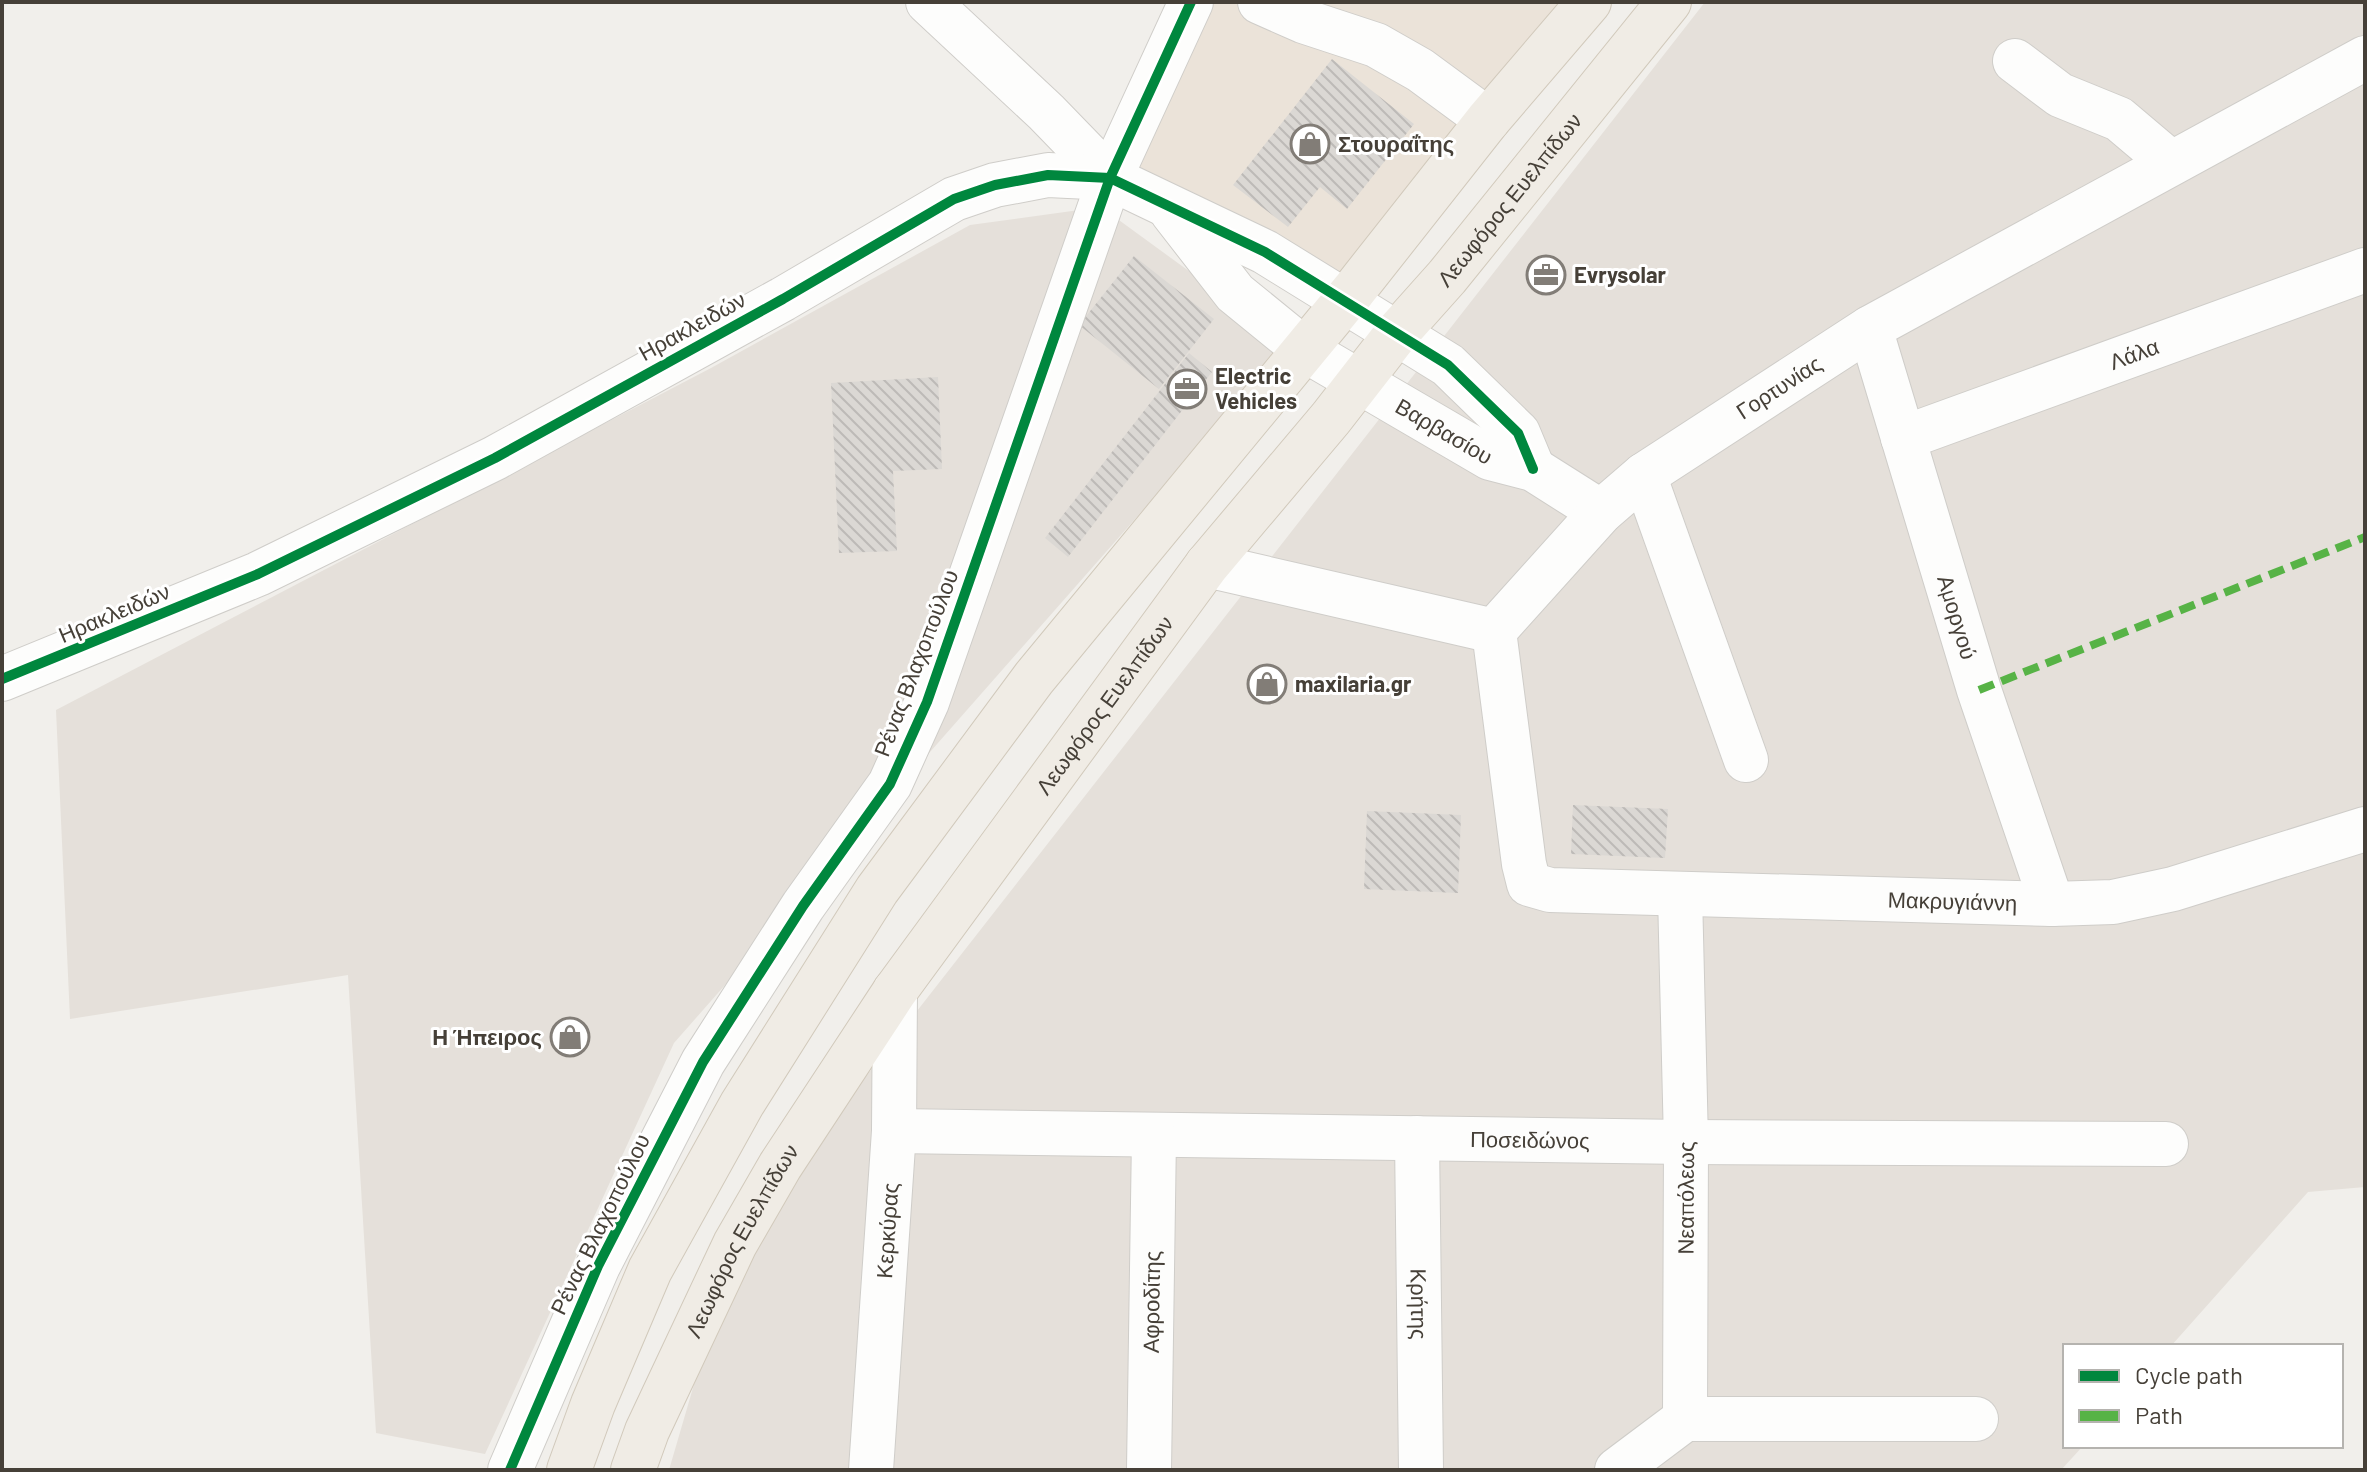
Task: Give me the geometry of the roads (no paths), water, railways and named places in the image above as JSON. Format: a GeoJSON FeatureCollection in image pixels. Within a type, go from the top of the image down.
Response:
{"type":"FeatureCollection","features":[{"type":"Feature","properties":{"kind":"main road"},"geometry":{"type":"LineString","coordinates":[[569,1470],[593,1404],[650,1270],[742,1104],[877,890],[1034,678],[1305,350],[1488,120],[1589,2]]}},
{"type":"Feature","properties":{"kind":"main road","name":"Λεωφόρος Ευελπίδων"},"geometry":{"type":"LineString","coordinates":[[633,1470],[647,1431],[735,1244],[780,1166],[895,991],[1207,565],[1360,383],[1397,333],[1447,277],[1669,2]]}},
{"type":"Feature","properties":{"kind":"street"},"geometry":{"type":"LineString","coordinates":[[928,2],[1046,112],[1110,178]]}},
{"type":"Feature","properties":{"kind":"street","name":"Ρένας Βλαχοπούλου"},"geometry":{"type":"LineString","coordinates":[[510,1470],[598,1266],[703,1062],[803,906],[890,784],[927,702],[1110,178],[1191,2]]}},
{"type":"Feature","properties":{"kind":"street"},"geometry":{"type":"LineString","coordinates":[[1260,2],[1303,21],[1376,45],[1420,70],[1488,120]]}},
{"type":"Feature","properties":{"kind":"street","name":"Γορτυνίας"},"geometry":{"type":"LineString","coordinates":[[1494,631],[1601,512],[1644,475],[1870,328],[2365,58]]}},
{"type":"Feature","properties":{"kind":"street"},"geometry":{"type":"LineString","coordinates":[[2015,61],[2060,95],[2119,119],[2171,163]]}},
{"type":"Feature","properties":{"kind":"street","name":"Ηρακλειδών"},"geometry":{"type":"LineString","coordinates":[[2,679],[258,574],[495,458],[783,299],[954,199],[995,185],[1048,175],[1110,178],[1265,252],[1397,333]]}},
{"type":"Feature","properties":{"kind":"street","name":"Ηρακλειδών"},"geometry":{"type":"LineString","coordinates":[[1168,207],[1235,293],[1305,350],[1360,383]]}},
{"type":"Feature","properties":{"kind":"street","name":"Λάλα"},"geometry":{"type":"LineString","coordinates":[[1903,438],[2365,270]]}},
{"type":"Feature","properties":{"kind":"street","name":"Αμοργού"},"geometry":{"type":"LineString","coordinates":[[1870,328],[1979,690],[2052,904]]}},
{"type":"Feature","properties":{"kind":"street","name":"Βαρβασίου"},"geometry":{"type":"LineString","coordinates":[[1397,333],[1448,365],[1518,433],[1533,469]]}},
{"type":"Feature","properties":{"kind":"street","name":"Βαρβασίου"},"geometry":{"type":"LineString","coordinates":[[1360,383],[1490,458],[1533,469],[1601,512]]}},
{"type":"Feature","properties":{"kind":"street"},"geometry":{"type":"LineString","coordinates":[[1644,475],[1746,760]]}},
{"type":"Feature","properties":{"kind":"street"},"geometry":{"type":"LineString","coordinates":[[1207,565],[1494,631]]}},
{"type":"Feature","properties":{"kind":"street","name":"Μακρυγιάννη"},"geometry":{"type":"LineString","coordinates":[[1494,631],[1524,864],[1529,884],[1550,890],[2052,904],[2113,902],[2173,889],[2365,829]]}},
{"type":"Feature","properties":{"kind":"street","name":"Νεαπόλεως"},"geometry":{"type":"LineString","coordinates":[[1680,894],[1686,1142],[1685,1419]]}},
{"type":"Feature","properties":{"kind":"street","name":"Κερκύρας"},"geometry":{"type":"LineString","coordinates":[[871,1470],[894,1131],[895,991]]}},
{"type":"Feature","properties":{"kind":"street","name":"Ποσειδώνος"},"geometry":{"type":"LineString","coordinates":[[894,1131],[1686,1142],[2166,1144]]}},
{"type":"Feature","properties":{"kind":"street","name":"Αφροδίτης"},"geometry":{"type":"LineString","coordinates":[[1149,1470],[1154,1136]]}},
{"type":"Feature","properties":{"kind":"street","name":"Κρήτης"},"geometry":{"type":"LineString","coordinates":[[1417,1138],[1421,1470]]}},
{"type":"Feature","properties":{"kind":"street"},"geometry":{"type":"LineString","coordinates":[[1617,1470],[1685,1419],[1976,1419]]}},
{"type":"Feature","properties":{"kind":"place","name":"Στουραΐτης"},"geometry":{"type":"Point","coordinates":[1310,144]}},
{"type":"Feature","properties":{"kind":"place","name":"Evrysolar"},"geometry":{"type":"Point","coordinates":[1546,275]}},
{"type":"Feature","properties":{"kind":"place","name":"Electric Vehicles"},"geometry":{"type":"Point","coordinates":[1187,389]}},
{"type":"Feature","properties":{"kind":"place","name":"maxilaria.gr"},"geometry":{"type":"Point","coordinates":[1267,684]}},
{"type":"Feature","properties":{"kind":"place","name":"Η Ήπειρος"},"geometry":{"type":"Point","coordinates":[570,1037]}}]}
